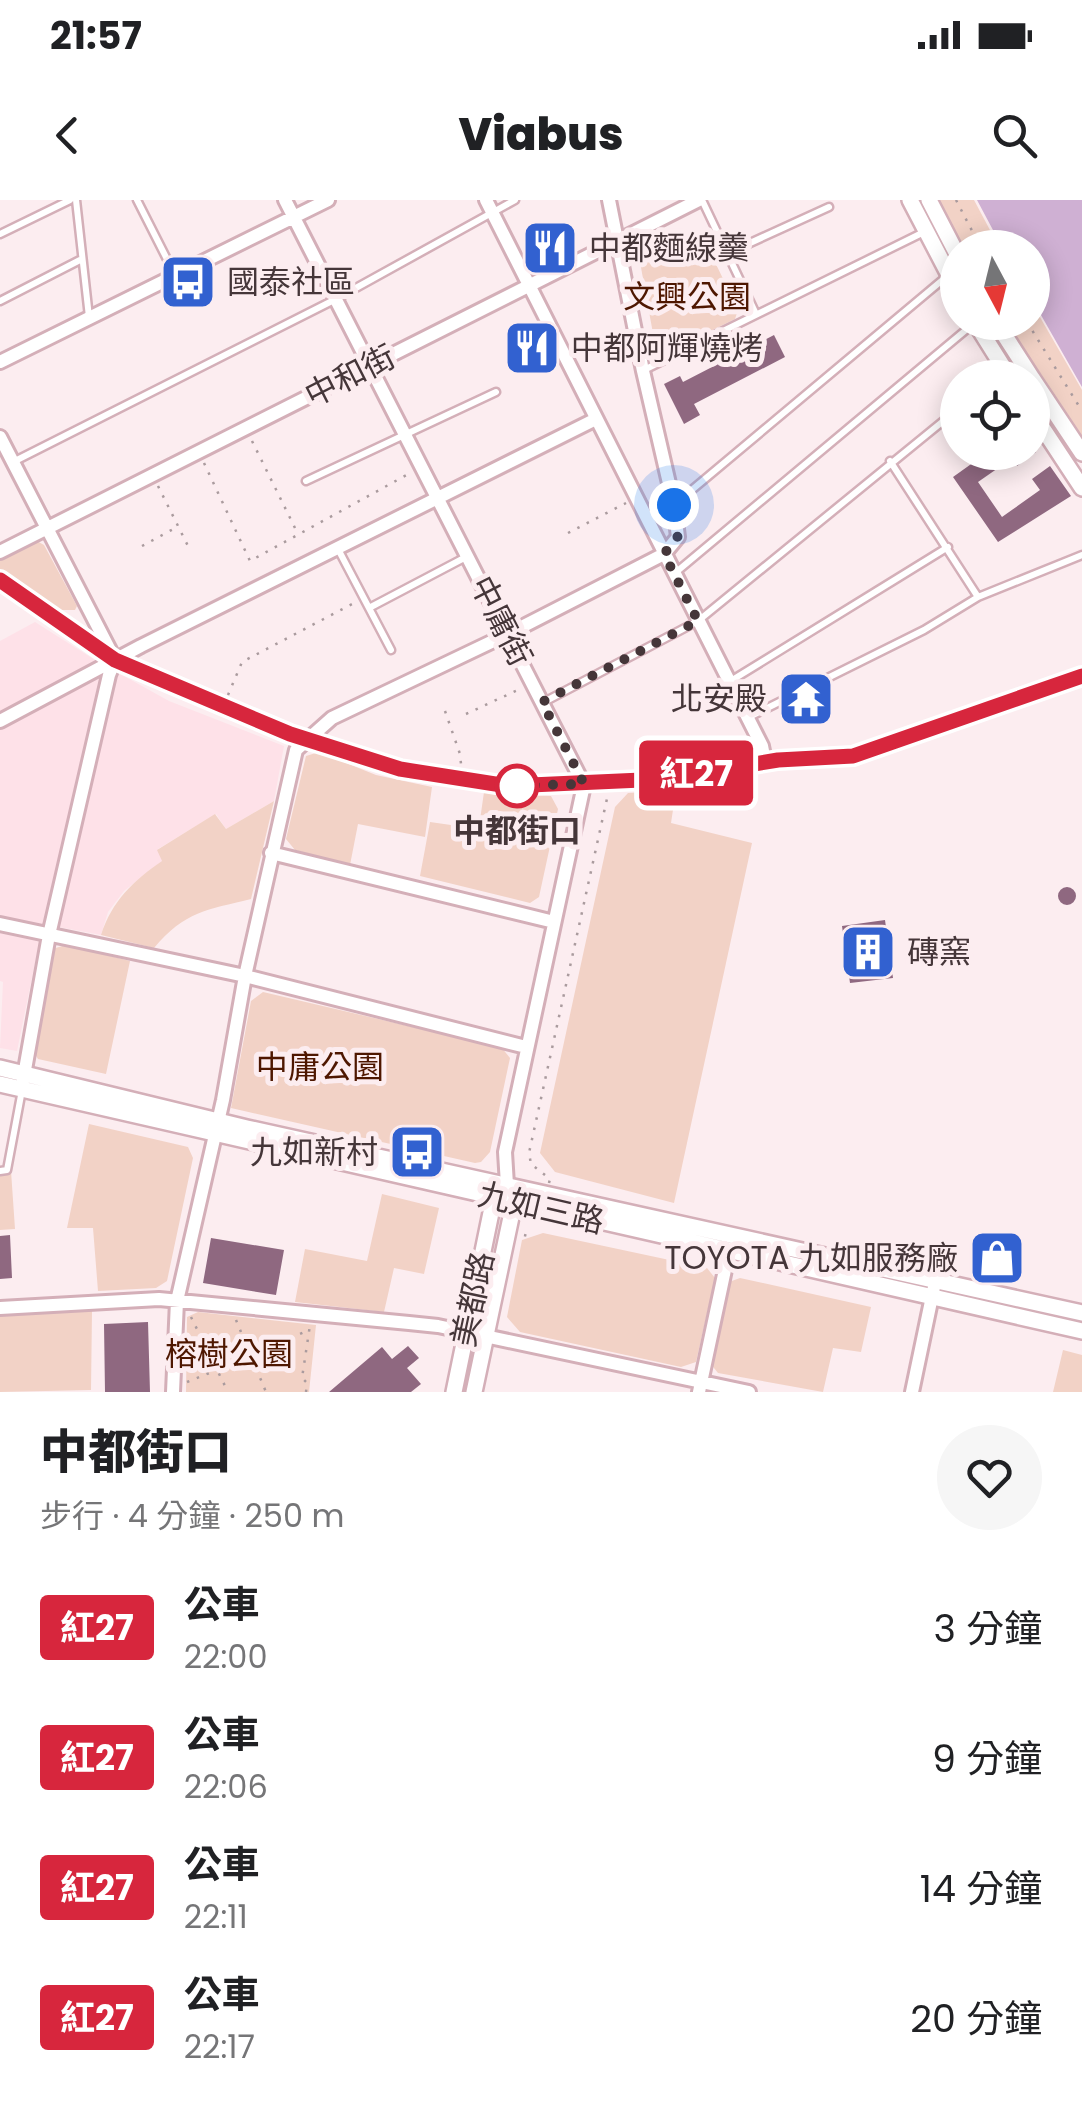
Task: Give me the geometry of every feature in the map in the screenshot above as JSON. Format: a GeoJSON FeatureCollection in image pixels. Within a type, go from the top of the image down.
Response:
{"type":"FeatureCollection","features":[{"type":"Feature","properties":{"kind":"street","name":"中庸街"},"geometry":{"type":"LineString","coordinates":[[286,200],[584,784]]}},
{"type":"Feature","properties":{"kind":"street"},"geometry":{"type":"LineString","coordinates":[[0,362],[328,200]]}},
{"type":"Feature","properties":{"kind":"street"},"geometry":{"type":"LineString","coordinates":[[174,1392],[176,1301],[293,758],[305,739],[332,718],[664,554],[678,536],[609,200]]}},
{"type":"Feature","properties":{"kind":"street"},"geometry":{"type":"LineString","coordinates":[[910,200],[940,253]]}},
{"type":"Feature","properties":{"kind":"street"},"geometry":{"type":"LineString","coordinates":[[928,200],[944,230]]}},
{"type":"Feature","properties":{"kind":"street","name":"中和街"},"geometry":{"type":"LineString","coordinates":[[0,552],[696,201]]}},
{"type":"Feature","properties":{"kind":"street"},"geometry":{"type":"LineString","coordinates":[[489,206],[762,746],[765,762]]}},
{"type":"Feature","properties":{"kind":"street"},"geometry":{"type":"LineString","coordinates":[[1050,405],[1082,453]]}},
{"type":"Feature","properties":{"kind":"street"},"geometry":{"type":"LineString","coordinates":[[0,721],[596,419]]}},
{"type":"Feature","properties":{"kind":"street"},"geometry":{"type":"LineString","coordinates":[[0,437],[115,660],[48,935],[23,1081]]}},
{"type":"Feature","properties":{"kind":"street"},"geometry":{"type":"LineString","coordinates":[[1050,439],[1082,488]]}},
{"type":"Feature","properties":{"kind":"street"},"geometry":{"type":"LineString","coordinates":[[0,580],[115,660],[223,706],[305,739],[400,769],[508,786],[664,779],[765,762],[853,756],[1082,676]]}},
{"type":"Feature","properties":{"kind":"street"},"geometry":{"type":"LineString","coordinates":[[514,1202],[505,1152],[584,784]]}},
{"type":"Feature","properties":{"kind":"street"},"geometry":{"type":"LineString","coordinates":[[271,853],[554,922]]}},
{"type":"Feature","properties":{"kind":"street"},"geometry":{"type":"LineString","coordinates":[[0,924],[245,976],[526,1046]]}},
{"type":"Feature","properties":{"kind":"street","name":"九如三路"},"geometry":{"type":"LineString","coordinates":[[0,1068],[23,1081],[494,1198],[1082,1332]]}},
{"type":"Feature","properties":{"kind":"street","name":"九如三路"},"geometry":{"type":"LineString","coordinates":[[0,1084],[23,1081]]}},
{"type":"Feature","properties":{"kind":"street","name":"九如三路"},"geometry":{"type":"LineString","coordinates":[[216,1128],[508,1185],[1082,1313]]}},
{"type":"Feature","properties":{"kind":"street"},"geometry":{"type":"LineString","coordinates":[[494,1198],[508,1185]]}},
{"type":"Feature","properties":{"kind":"street","name":"美都路"},"geometry":{"type":"LineString","coordinates":[[454,1392],[494,1198]]}},
{"type":"Feature","properties":{"kind":"street","name":"美都路"},"geometry":{"type":"LineString","coordinates":[[474,1392],[514,1202]]}},
{"type":"Feature","properties":{"kind":"street"},"geometry":{"type":"LineString","coordinates":[[700,1387],[729,1251]]}},
{"type":"Feature","properties":{"kind":"street"},"geometry":{"type":"LineString","coordinates":[[912,1392],[935,1280]]}},
{"type":"Feature","properties":{"kind":"street"},"geometry":{"type":"LineString","coordinates":[[0,1308],[176,1301],[424,1324],[700,1387],[750,1392]]}},
{"type":"Feature","properties":{"kind":"lane"},"geometry":{"type":"LineString","coordinates":[[0,234],[73,200],[89,318]]}},
{"type":"Feature","properties":{"kind":"lane"},"geometry":{"type":"LineString","coordinates":[[137,200],[175,276]]}},
{"type":"Feature","properties":{"kind":"lane"},"geometry":{"type":"LineString","coordinates":[[12,462],[336,300],[489,206],[515,200]]}},
{"type":"Feature","properties":{"kind":"lane"},"geometry":{"type":"LineString","coordinates":[[696,201],[756,314]]}},
{"type":"Feature","properties":{"kind":"lane"},"geometry":{"type":"LineString","coordinates":[[726,254],[829,207]]}},
{"type":"Feature","properties":{"kind":"lane"},"geometry":{"type":"LineString","coordinates":[[643,371],[925,232]]}},
{"type":"Feature","properties":{"kind":"lane"},"geometry":{"type":"LineString","coordinates":[[0,301],[80,260]]}},
{"type":"Feature","properties":{"kind":"lane"},"geometry":{"type":"LineString","coordinates":[[674,505],[940,280]]}},
{"type":"Feature","properties":{"kind":"lane"},"geometry":{"type":"LineString","coordinates":[[674,574],[954,340]]}},
{"type":"Feature","properties":{"kind":"lane"},"geometry":{"type":"LineString","coordinates":[[306,481],[496,392]]}},
{"type":"Feature","properties":{"kind":"lane"},"geometry":{"type":"LineString","coordinates":[[542,702],[698,621],[940,423]]}},
{"type":"Feature","properties":{"kind":"lane"},"geometry":{"type":"LineString","coordinates":[[890,461],[978,596]]}},
{"type":"Feature","properties":{"kind":"lane"},"geometry":{"type":"LineString","coordinates":[[729,682],[948,547]]}},
{"type":"Feature","properties":{"kind":"lane"},"geometry":{"type":"LineString","coordinates":[[338,550],[391,650]]}},
{"type":"Feature","properties":{"kind":"lane"},"geometry":{"type":"LineString","coordinates":[[747,718],[924,630],[978,596],[1082,555]]}},
{"type":"Feature","properties":{"kind":"lane"},"geometry":{"type":"LineString","coordinates":[[369,608],[468,556]]}},
{"type":"Feature","properties":{"kind":"lane"},"geometry":{"type":"LineString","coordinates":[[0,1170],[7,1170],[23,1081]]}},
{"type":"Feature","properties":{"kind":"path"},"geometry":{"type":"LineString","coordinates":[[956,200],[972,230]]}},
{"type":"Feature","properties":{"kind":"path"},"geometry":{"type":"LineString","coordinates":[[1039,340],[1082,412]]}},
{"type":"Feature","properties":{"kind":"path"},"geometry":{"type":"LineString","coordinates":[[246,428],[297,534]]}},
{"type":"Feature","properties":{"kind":"path"},"geometry":{"type":"LineString","coordinates":[[199,452],[250,561],[422,467]]}},
{"type":"Feature","properties":{"kind":"path"},"geometry":{"type":"LineString","coordinates":[[153,475],[190,550]]}},
{"type":"Feature","properties":{"kind":"path"},"geometry":{"type":"LineString","coordinates":[[568,533],[636,498]]}},
{"type":"Feature","properties":{"kind":"path"},"geometry":{"type":"LineString","coordinates":[[142,546],[178,526]]}},
{"type":"Feature","properties":{"kind":"path"},"geometry":{"type":"LineString","coordinates":[[223,706],[242,662],[364,598]]}},
{"type":"Feature","properties":{"kind":"path"},"geometry":{"type":"LineString","coordinates":[[466,714],[532,683]]}},
{"type":"Feature","properties":{"kind":"path"},"geometry":{"type":"LineString","coordinates":[[445,711],[460,754],[461,780]]}},
{"type":"Feature","properties":{"kind":"path"},"geometry":{"type":"LineString","coordinates":[[550,1179],[531,1164],[529,1153],[604,819],[608,794],[605,783]]}},
{"type":"Feature","properties":{"kind":"path"},"geometry":{"type":"LineString","coordinates":[[188,1312],[228,1392]]}},
{"type":"Feature","properties":{"kind":"path"},"geometry":{"type":"LineString","coordinates":[[234,1315],[266,1392]]}},
{"type":"Feature","properties":{"kind":"path"},"geometry":{"type":"LineString","coordinates":[[306,1392],[307,1383],[302,1378],[310,1323]]}},
{"type":"Feature","properties":{"kind":"path"},"geometry":{"type":"LineString","coordinates":[[251,1355],[310,1330]]}},
{"type":"Feature","properties":{"kind":"path"},"geometry":{"type":"LineString","coordinates":[[186,1383],[218,1369]]}},
{"type":"Feature","properties":{"kind":"shaded area"},"geometry":{"type":"Polygon","coordinates":[[[977,200],[1082,200],[1082,387],[1050,331],[1050,230],[993,230],[977,200]]]}},
{"type":"Feature","properties":{"kind":"shaded area"},"geometry":{"type":"Polygon","coordinates":[[[35,622],[169,701],[284,746],[274,801],[226,829],[216,814],[158,849],[162,861],[124,891],[108,912],[101,935],[43,924],[17,1051],[0,1048],[0,641],[35,622]]]}},
{"type":"Feature","properties":{"kind":"green space"},"geometry":{"type":"Polygon","coordinates":[[[939,200],[974,200],[990,230],[954,230],[939,200]]]}},
{"type":"Feature","properties":{"kind":"green space","name":"文興公園"},"geometry":{"type":"Polygon","coordinates":[[[691,230],[702,235],[738,310],[735,319],[665,353],[656,350],[640,262],[642,252],[691,230]]]}},
{"type":"Feature","properties":{"kind":"green space"},"geometry":{"type":"Polygon","coordinates":[[[1050,334],[1082,390],[1082,438],[1050,390],[1050,360],[1030,360],[1017,340],[1050,340],[1050,334]]]}},
{"type":"Feature","properties":{"kind":"green space"},"geometry":{"type":"Polygon","coordinates":[[[37,541],[44,545],[77,606],[75,610],[57,610],[0,569],[0,561],[37,541]]]}},
{"type":"Feature","properties":{"kind":"green space"},"geometry":{"type":"Polygon","coordinates":[[[319,752],[376,775],[432,787],[425,837],[358,824],[350,865],[295,850],[286,839],[306,756],[319,752]]]}},
{"type":"Feature","properties":{"kind":"green space"},"geometry":{"type":"Polygon","coordinates":[[[676,790],[671,823],[752,843],[674,1203],[555,1172],[540,1153],[615,807],[628,793],[676,790]]]}},
{"type":"Feature","properties":{"kind":"green space"},"geometry":{"type":"Polygon","coordinates":[[[484,792],[551,796],[558,809],[539,897],[530,903],[420,876],[430,822],[472,828],[480,820],[484,792]]]}},
{"type":"Feature","properties":{"kind":"green space"},"geometry":{"type":"Polygon","coordinates":[[[274,801],[251,899],[187,919],[154,948],[101,935],[125,893],[162,861],[157,850],[215,814],[226,829],[274,801]]]}},
{"type":"Feature","properties":{"kind":"green space"},"geometry":{"type":"Polygon","coordinates":[[[66,945],[130,961],[106,1074],[38,1059],[33,1051],[52,949],[66,945]]]}},
{"type":"Feature","properties":{"kind":"green space","name":"中庸公園"},"geometry":{"type":"Polygon","coordinates":[[[263,992],[502,1048],[510,1058],[490,1152],[475,1163],[231,1108],[251,1001],[263,992]]]}},
{"type":"Feature","properties":{"kind":"green space"},"geometry":{"type":"Polygon","coordinates":[[[89,1124],[188,1147],[193,1158],[167,1281],[156,1288],[98,1291],[93,1228],[67,1228],[89,1124]]]}},
{"type":"Feature","properties":{"kind":"green space"},"geometry":{"type":"Polygon","coordinates":[[[11,1171],[15,1229],[0,1230],[0,1172],[11,1171]]]}},
{"type":"Feature","properties":{"kind":"green space"},"geometry":{"type":"Polygon","coordinates":[[[382,1194],[439,1208],[424,1274],[394,1268],[384,1312],[295,1302],[305,1249],[367,1261],[382,1194]]]}},
{"type":"Feature","properties":{"kind":"green space"},"geometry":{"type":"Polygon","coordinates":[[[543,1233],[707,1268],[715,1278],[696,1362],[681,1367],[520,1332],[507,1317],[522,1240],[543,1233]]]}},
{"type":"Feature","properties":{"kind":"green space"},"geometry":{"type":"Polygon","coordinates":[[[740,1278],[871,1307],[861,1352],[833,1348],[823,1392],[718,1373],[710,1363],[729,1282],[740,1278]]]}},
{"type":"Feature","properties":{"kind":"green space"},"geometry":{"type":"Polygon","coordinates":[[[92,1311],[91,1390],[0,1392],[0,1315],[92,1311]]]}},
{"type":"Feature","properties":{"kind":"green space","name":"榕樹公園"},"geometry":{"type":"Polygon","coordinates":[[[198,1312],[316,1325],[309,1392],[186,1392],[187,1317],[198,1312]]]}},
{"type":"Feature","properties":{"kind":"green space"},"geometry":{"type":"Polygon","coordinates":[[[1063,1350],[1082,1355],[1082,1392],[1053,1392],[1063,1350]]]}},
{"type":"Feature","properties":{"kind":"building"},"geometry":{"type":"Polygon","coordinates":[[[774,335],[785,357],[694,404],[700,415],[684,424],[664,384],[680,376],[683,382],[774,335]]]}},
{"type":"Feature","properties":{"kind":"building"},"geometry":{"type":"Polygon","coordinates":[[[1050,466],[1071,496],[998,542],[953,477],[963,470],[995,470],[978,482],[1002,517],[1040,490],[1032,479],[1050,470],[1050,466]]]}},
{"type":"Feature","properties":{"kind":"building","name":"北安殿"},"geometry":{"type":"Polygon","coordinates":[[[811,694],[819,711],[790,717],[785,707],[811,694]]]}},
{"type":"Feature","properties":{"kind":"building"},"geometry":{"type":"Polygon","coordinates":[[[1067,887],[1076,896],[1067,905],[1058,896],[1067,887]]]}},
{"type":"Feature","properties":{"kind":"building","name":"磚窯"},"geometry":{"type":"Polygon","coordinates":[[[885,920],[893,978],[850,983],[842,926],[885,920]]]}},
{"type":"Feature","properties":{"kind":"building"},"geometry":{"type":"Polygon","coordinates":[[[10,1235],[12,1278],[0,1279],[0,1236],[10,1235]]]}},
{"type":"Feature","properties":{"kind":"building"},"geometry":{"type":"Polygon","coordinates":[[[211,1238],[284,1250],[276,1295],[203,1283],[211,1238]]]}},
{"type":"Feature","properties":{"kind":"building"},"geometry":{"type":"Polygon","coordinates":[[[148,1322],[150,1392],[105,1392],[104,1324],[148,1322]]]}},
{"type":"Feature","properties":{"kind":"building"},"geometry":{"type":"Polygon","coordinates":[[[408,1346],[419,1358],[407,1368],[421,1384],[411,1392],[329,1392],[382,1347],[392,1359],[408,1346]]]}},
{"type":"Feature","properties":{"kind":"bus line","name":"紅27"},"geometry":{"type":"LineString","coordinates":[[0,580],[115,660],[290,734],[400,769],[508,786],[664,779],[743,764],[853,756],[1082,676]]}},
{"type":"Feature","properties":{"kind":"place","name":"中都麵線羹"},"geometry":{"type":"Point","coordinates":[550,248]}},
{"type":"Feature","properties":{"kind":"place","name":"國泰社區"},"geometry":{"type":"Point","coordinates":[188,282]}},
{"type":"Feature","properties":{"kind":"place","name":"中都阿輝燒烤"},"geometry":{"type":"Point","coordinates":[532,348]}},
{"type":"Feature","properties":{"kind":"place","name":"北安殿"},"geometry":{"type":"Point","coordinates":[806,699]}},
{"type":"Feature","properties":{"kind":"place","name":"中都街口"},"geometry":{"type":"Point","coordinates":[517,786]}},
{"type":"Feature","properties":{"kind":"place","name":"磚窯"},"geometry":{"type":"Point","coordinates":[868,952]}},
{"type":"Feature","properties":{"kind":"place","name":"九如新村"},"geometry":{"type":"Point","coordinates":[417,1152]}},
{"type":"Feature","properties":{"kind":"place","name":"TOYOTA 九如服務廠"},"geometry":{"type":"Point","coordinates":[997,1258]}},
{"type":"Feature","properties":{"kind":"route"},"geometry":{"type":"LineString","coordinates":[[517,786],[508,786],[584,784],[542,702],[698,621],[664,554],[678,536],[674,505]]}}]}
